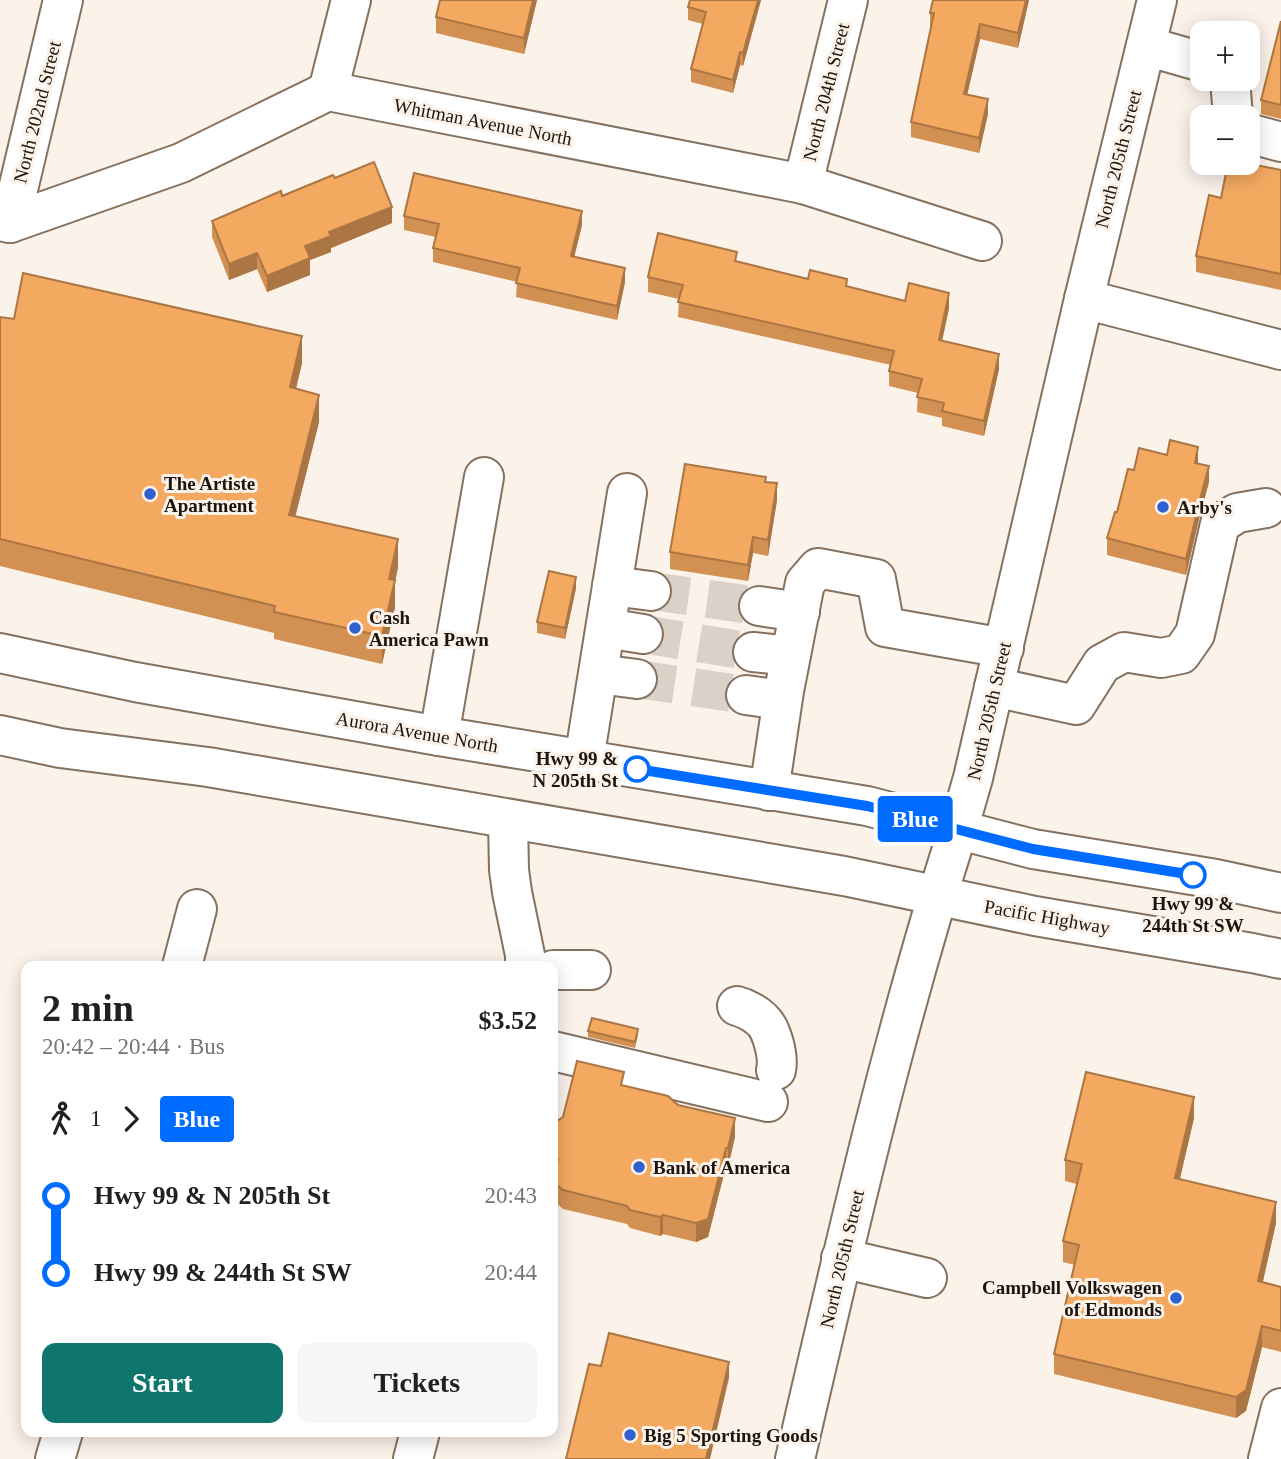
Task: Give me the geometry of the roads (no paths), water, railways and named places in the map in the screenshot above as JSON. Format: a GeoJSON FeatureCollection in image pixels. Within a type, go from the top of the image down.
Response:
{"type":"FeatureCollection","features":[{"type":"Feature","properties":{"kind":"main road","name":"North 202nd Street"},"geometry":{"type":"LineString","coordinates":[[5,222],[64,0]]}},
{"type":"Feature","properties":{"kind":"main road"},"geometry":{"type":"LineString","coordinates":[[5,222],[181,163],[328,91],[351,0]]}},
{"type":"Feature","properties":{"kind":"main road","name":"North 204th Street"},"geometry":{"type":"LineString","coordinates":[[803,184],[848,0]]}},
{"type":"Feature","properties":{"kind":"main road","name":"North 205th Street"},"geometry":{"type":"LineString","coordinates":[[795,1459],[841,1258],[919,956],[974,778],[1084,299],[1157,0]]}},
{"type":"Feature","properties":{"kind":"main road"},"geometry":{"type":"LineString","coordinates":[[1146,46],[1190,59]]}},
{"type":"Feature","properties":{"kind":"main road","name":"Whitman Avenue North"},"geometry":{"type":"LineString","coordinates":[[328,91],[803,184],[982,241]]}},
{"type":"Feature","properties":{"kind":"main road"},"geometry":{"type":"LineString","coordinates":[[1260,136],[1281,142]]}},
{"type":"Feature","properties":{"kind":"main road"},"geometry":{"type":"LineString","coordinates":[[1084,299],[1281,350]]}},
{"type":"Feature","properties":{"kind":"main road"},"geometry":{"type":"LineString","coordinates":[[439,736],[484,477]]}},
{"type":"Feature","properties":{"kind":"main road"},"geometry":{"type":"LineString","coordinates":[[584,760],[627,493]]}},
{"type":"Feature","properties":{"kind":"main road"},"geometry":{"type":"LineString","coordinates":[[994,687],[1076,705],[1102,664],[1124,652],[1161,659],[1181,654],[1195,634],[1220,524],[1237,513],[1266,508]]}},
{"type":"Feature","properties":{"kind":"main road"},"geometry":{"type":"LineString","coordinates":[[769,791],[764,698],[772,654],[800,612],[805,583],[818,568],[876,579],[885,627],[1004,648]]}},
{"type":"Feature","properties":{"kind":"main road"},"geometry":{"type":"LineString","coordinates":[[612,586],[651,591]]}},
{"type":"Feature","properties":{"kind":"main road"},"geometry":{"type":"LineString","coordinates":[[759,606],[800,612]]}},
{"type":"Feature","properties":{"kind":"main road"},"geometry":{"type":"LineString","coordinates":[[606,628],[643,634]]}},
{"type":"Feature","properties":{"kind":"main road","name":"Aurora Avenue North"},"geometry":{"type":"LineString","coordinates":[[0,653],[135,682],[439,736],[867,806],[958,830]]}},
{"type":"Feature","properties":{"kind":"main road"},"geometry":{"type":"LineString","coordinates":[[599,674],[637,679]]}},
{"type":"Feature","properties":{"kind":"main road"},"geometry":{"type":"LineString","coordinates":[[0,734],[60,748],[208,767],[844,876],[937,896]]}},
{"type":"Feature","properties":{"kind":"main road"},"geometry":{"type":"LineString","coordinates":[[508,819],[509,870],[525,961]]}},
{"type":"Feature","properties":{"kind":"main road"},"geometry":{"type":"LineString","coordinates":[[958,830],[1033,849],[1216,878],[1281,893]]}},
{"type":"Feature","properties":{"kind":"main road","name":"Pacific Highway"},"geometry":{"type":"LineString","coordinates":[[937,896],[1281,959]]}},
{"type":"Feature","properties":{"kind":"main road"},"geometry":{"type":"LineString","coordinates":[[184,961],[197,909]]}},
{"type":"Feature","properties":{"kind":"main road"},"geometry":{"type":"LineString","coordinates":[[558,970],[591,970]]}},
{"type":"Feature","properties":{"kind":"main road"},"geometry":{"type":"LineString","coordinates":[[558,1052],[772,1086],[777,1063],[774,1044],[764,1021],[737,1006]]}},
{"type":"Feature","properties":{"kind":"main road"},"geometry":{"type":"LineString","coordinates":[[841,1258],[927,1278]]}},
{"type":"Feature","properties":{"kind":"main road"},"geometry":{"type":"LineString","coordinates":[[1268,1459],[1281,1408]]}},
{"type":"Feature","properties":{"kind":"main road"},"geometry":{"type":"LineString","coordinates":[[55,1459],[62,1437]]}},
{"type":"Feature","properties":{"kind":"main road"},"geometry":{"type":"LineString","coordinates":[[413,1459],[419,1437]]}},
{"type":"Feature","properties":{"kind":"tunnel"},"geometry":{"type":"LineString","coordinates":[[651,591],[759,606]]}},
{"type":"Feature","properties":{"kind":"tunnel"},"geometry":{"type":"LineString","coordinates":[[643,634],[753,652]]}},
{"type":"Feature","properties":{"kind":"tunnel"},"geometry":{"type":"LineString","coordinates":[[637,679],[746,695]]}},
{"type":"Feature","properties":{"kind":"place","name":"The Artiste Apartment"},"geometry":{"type":"Point","coordinates":[150,494]}},
{"type":"Feature","properties":{"kind":"place","name":"Arby's"},"geometry":{"type":"Point","coordinates":[1163,507]}},
{"type":"Feature","properties":{"kind":"place","name":"Cash America Pawn"},"geometry":{"type":"Point","coordinates":[355,628]}},
{"type":"Feature","properties":{"kind":"place","name":"Hwy 99 & N 205th St"},"geometry":{"type":"Point","coordinates":[637,769]}},
{"type":"Feature","properties":{"kind":"place","name":"Hwy 99 & 244th St SW"},"geometry":{"type":"Point","coordinates":[1193,875]}},
{"type":"Feature","properties":{"kind":"place","name":"Bank of America"},"geometry":{"type":"Point","coordinates":[639,1167]}},
{"type":"Feature","properties":{"kind":"place","name":"Campbell Volkswagen of Edmonds"},"geometry":{"type":"Point","coordinates":[1176,1298]}},
{"type":"Feature","properties":{"kind":"place","name":"Big 5 Sporting Goods"},"geometry":{"type":"Point","coordinates":[630,1435]}}]}
